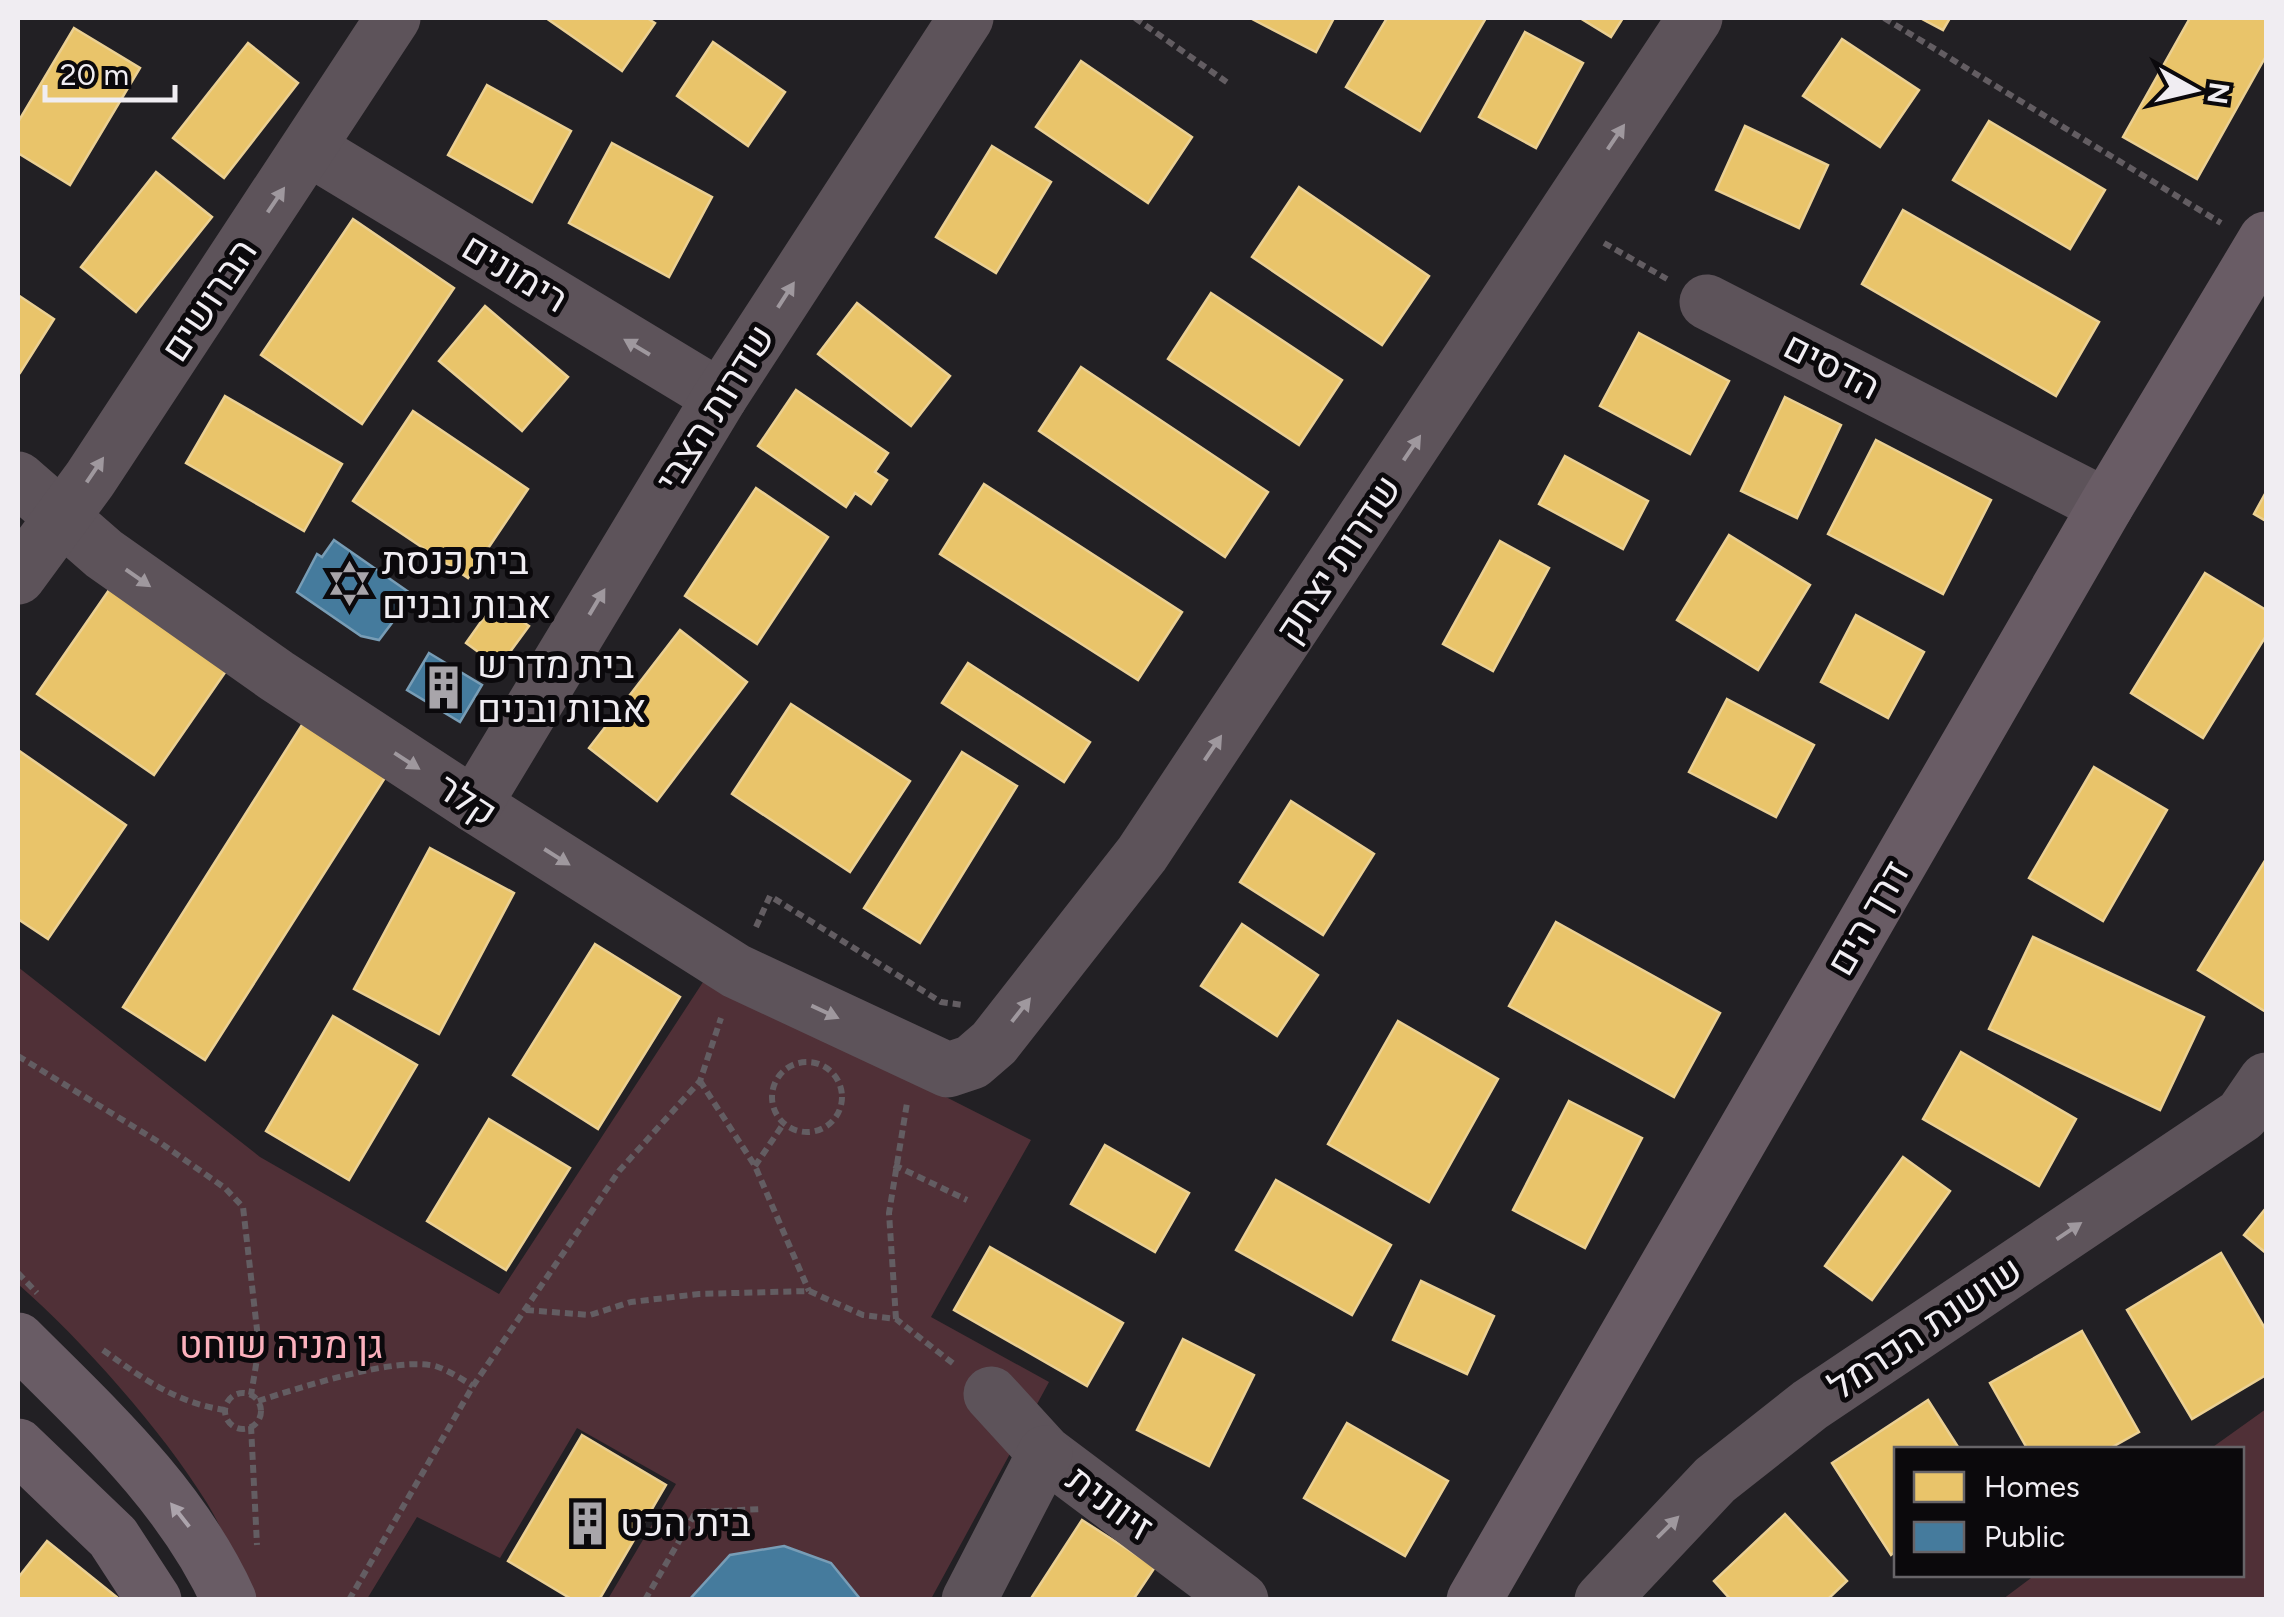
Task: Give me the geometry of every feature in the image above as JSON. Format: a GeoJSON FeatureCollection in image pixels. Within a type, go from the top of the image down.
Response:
{"type":"FeatureCollection","features":[{"type":"Feature","properties":{"kind":"main road","name":"דרך הים"},"geometry":{"type":"LineString","coordinates":[[1474,1600],[2106,506],[2264,243]]}},
{"type":"Feature","properties":{"kind":"main road"},"geometry":{"type":"LineString","coordinates":[[31,1320],[192,1530],[243,1581]]}},
{"type":"Feature","properties":{"kind":"main road"},"geometry":{"type":"LineString","coordinates":[[18,1446],[114,1537],[154,1600]]}},
{"type":"Feature","properties":{"kind":"street","name":"הברושים"},"geometry":{"type":"LineString","coordinates":[[18,577],[310,150],[393,18]]}},
{"type":"Feature","properties":{"kind":"street","name":"שדרות הצבי"},"geometry":{"type":"LineString","coordinates":[[474,805],[720,397],[966,18]]}},
{"type":"Feature","properties":{"kind":"street","name":"שדרות יצחק"},"geometry":{"type":"LineString","coordinates":[[929,1078],[972,1062],[994,1044],[1142,854],[1695,18]]}},
{"type":"Feature","properties":{"kind":"street","name":"רימונים"},"geometry":{"type":"LineString","coordinates":[[310,150],[720,397]]}},
{"type":"Feature","properties":{"kind":"street","name":"הדסים"},"geometry":{"type":"LineString","coordinates":[[1707,302],[2106,506]]}},
{"type":"Feature","properties":{"kind":"street","name":"קלר"},"geometry":{"type":"LineString","coordinates":[[18,479],[61,519],[277,676],[736,971],[929,1078]]}},
{"type":"Feature","properties":{"kind":"street","name":"שושנת הכרמל"},"geometry":{"type":"LineString","coordinates":[[1602,1600],[1715,1480],[1783,1427],[2242,1115],[2266,1080]]}},
{"type":"Feature","properties":{"kind":"street","name":"זיוונית"},"geometry":{"type":"LineString","coordinates":[[991,1394],[1045,1453],[1241,1600]]}},
{"type":"Feature","properties":{"kind":"street"},"geometry":{"type":"LineString","coordinates":[[969,1600],[1045,1453]]}},
{"type":"Feature","properties":{"kind":"path"},"geometry":{"type":"LineString","coordinates":[[1135,18],[1228,83]]}},
{"type":"Feature","properties":{"kind":"path"},"geometry":{"type":"LineString","coordinates":[[1884,18],[2264,243]]}},
{"type":"Feature","properties":{"kind":"path"},"geometry":{"type":"LineString","coordinates":[[1562,218],[1707,302]]}},
{"type":"Feature","properties":{"kind":"path"},"geometry":{"type":"LineString","coordinates":[[349,1600],[473,1386],[620,1171],[700,1082],[736,971],[770,896],[941,1002],[968,1005]]}},
{"type":"Feature","properties":{"kind":"path"},"geometry":{"type":"LineString","coordinates":[[18,1056],[162,1144],[225,1188],[243,1207],[259,1347],[251,1395]]}},
{"type":"Feature","properties":{"kind":"path"},"geometry":{"type":"LineString","coordinates":[[801,1061],[820,1062],[835,1073],[843,1090],[841,1109],[830,1124],[814,1132],[795,1130],[784,1123],[772,1103],[774,1084],[784,1069],[801,1061]]}},
{"type":"Feature","properties":{"kind":"path"},"geometry":{"type":"LineString","coordinates":[[896,1320],[889,1213],[894,1165],[929,1078]]}},
{"type":"Feature","properties":{"kind":"path"},"geometry":{"type":"LineString","coordinates":[[700,1082],[755,1166],[809,1290]]}},
{"type":"Feature","properties":{"kind":"path"},"geometry":{"type":"LineString","coordinates":[[755,1166],[784,1123]]}},
{"type":"Feature","properties":{"kind":"path"},"geometry":{"type":"LineString","coordinates":[[894,1165],[967,1200]]}},
{"type":"Feature","properties":{"kind":"path"},"geometry":{"type":"LineString","coordinates":[[18,1273],[31,1320]]}},
{"type":"Feature","properties":{"kind":"path"},"geometry":{"type":"LineString","coordinates":[[526,1310],[590,1315],[631,1302],[699,1294],[809,1290],[863,1315],[896,1320],[991,1394]]}},
{"type":"Feature","properties":{"kind":"path"},"geometry":{"type":"LineString","coordinates":[[95,1345],[159,1390],[202,1407],[225,1410]]}},
{"type":"Feature","properties":{"kind":"path"},"geometry":{"type":"LineString","coordinates":[[258,1401],[367,1371],[416,1365],[435,1365],[473,1386]]}},
{"type":"Feature","properties":{"kind":"path"},"geometry":{"type":"LineString","coordinates":[[243,1581],[252,1426],[261,1411],[251,1395],[232,1397],[225,1410],[230,1424],[240,1429],[252,1426]]}},
{"type":"Feature","properties":{"kind":"path"},"geometry":{"type":"LineString","coordinates":[[645,1600],[696,1512],[763,1509]]}},
{"type":"Feature","properties":{"kind":"green space","name":"גן מניה שוחט"},"geometry":{"type":"Polygon","coordinates":[[[18,967],[260,1157],[499,1294],[707,976],[1031,1140],[931,1317],[1049,1382],[931,1599],[861,1599],[831,1563],[730,1555],[689,1599],[608,1599],[676,1484],[577,1428],[500,1558],[417,1517],[367,1599],[254,1599],[214,1514],[189,1475],[94,1359],[18,1284],[18,967]]]}},
{"type":"Feature","properties":{"kind":"green space"},"geometry":{"type":"Polygon","coordinates":[[[2266,1409],[2266,1599],[2003,1599],[2032,1577],[2244,1577],[2244,1447],[2213,1447],[2266,1409]]]}},
{"type":"Feature","properties":{"kind":"building: Homes"},"geometry":{"type":"Polygon","coordinates":[[[546,18],[647,18],[655,23],[622,71],[546,18]]]}},
{"type":"Feature","properties":{"kind":"building: Homes"},"geometry":{"type":"Polygon","coordinates":[[[1250,18],[1334,18],[1316,52],[1250,18]]]}},
{"type":"Feature","properties":{"kind":"building: Homes"},"geometry":{"type":"Polygon","coordinates":[[[1387,18],[1486,18],[1420,131],[1346,87],[1387,18]]]}},
{"type":"Feature","properties":{"kind":"building: Homes"},"geometry":{"type":"Polygon","coordinates":[[[1580,18],[1623,18],[1611,37],[1580,18]]]}},
{"type":"Feature","properties":{"kind":"building: Homes"},"geometry":{"type":"Polygon","coordinates":[[[1920,18],[1950,18],[1943,30],[1920,18]]]}},
{"type":"Feature","properties":{"kind":"building: Homes"},"geometry":{"type":"Polygon","coordinates":[[[2190,18],[2266,18],[2266,56],[2197,179],[2123,137],[2190,18]]]}},
{"type":"Feature","properties":{"kind":"building: Homes"},"geometry":{"type":"Polygon","coordinates":[[[74,28],[140,68],[70,185],[18,153],[18,122],[74,28]]]}},
{"type":"Feature","properties":{"kind":"building: Homes"},"geometry":{"type":"Polygon","coordinates":[[[1525,32],[1583,63],[1536,148],[1479,117],[1525,32]]]}},
{"type":"Feature","properties":{"kind":"building: Homes"},"geometry":{"type":"Polygon","coordinates":[[[1842,39],[1919,90],[1880,147],[1803,96],[1842,39]]]}},
{"type":"Feature","properties":{"kind":"building: Homes"},"geometry":{"type":"Polygon","coordinates":[[[713,42],[785,92],[748,146],[677,96],[713,42]]]}},
{"type":"Feature","properties":{"kind":"building: Homes"},"geometry":{"type":"Polygon","coordinates":[[[248,43],[298,83],[224,178],[173,138],[248,43]]]}},
{"type":"Feature","properties":{"kind":"building: Homes"},"geometry":{"type":"Polygon","coordinates":[[[1081,61],[1192,137],[1148,203],[1036,127],[1081,61]]]}},
{"type":"Feature","properties":{"kind":"building: Homes"},"geometry":{"type":"Polygon","coordinates":[[[487,85],[571,131],[532,202],[448,155],[487,85]]]}},
{"type":"Feature","properties":{"kind":"building: Homes"},"geometry":{"type":"Polygon","coordinates":[[[1989,121],[2105,190],[2070,249],[1953,180],[1989,121]]]}},
{"type":"Feature","properties":{"kind":"building: Homes"},"geometry":{"type":"Polygon","coordinates":[[[1745,126],[1828,165],[1799,228],[1716,190],[1745,126]]]}},
{"type":"Feature","properties":{"kind":"building: Homes"},"geometry":{"type":"Polygon","coordinates":[[[612,143],[712,197],[669,277],[569,223],[612,143]]]}},
{"type":"Feature","properties":{"kind":"building: Homes"},"geometry":{"type":"Polygon","coordinates":[[[992,146],[1051,182],[996,273],[936,237],[992,146]]]}},
{"type":"Feature","properties":{"kind":"building: Homes"},"geometry":{"type":"Polygon","coordinates":[[[156,172],[212,217],[136,312],[81,267],[156,172]]]}},
{"type":"Feature","properties":{"kind":"building: Homes"},"geometry":{"type":"Polygon","coordinates":[[[1299,187],[1429,276],[1382,345],[1252,257],[1299,187]]]}},
{"type":"Feature","properties":{"kind":"building: Homes"},"geometry":{"type":"Polygon","coordinates":[[[1903,210],[2099,322],[2056,396],[1862,284],[1903,210]]]}},
{"type":"Feature","properties":{"kind":"building: Homes"},"geometry":{"type":"Polygon","coordinates":[[[353,219],[454,288],[362,424],[261,355],[353,219]]]}},
{"type":"Feature","properties":{"kind":"building: Homes"},"geometry":{"type":"Polygon","coordinates":[[[1211,293],[1342,380],[1299,445],[1168,359],[1211,293]]]}},
{"type":"Feature","properties":{"kind":"building: Homes"},"geometry":{"type":"Polygon","coordinates":[[[18,295],[54,319],[20,373],[18,372],[18,295]]]}},
{"type":"Feature","properties":{"kind":"building: Homes"},"geometry":{"type":"Polygon","coordinates":[[[857,303],[950,376],[911,426],[818,354],[857,303]]]}},
{"type":"Feature","properties":{"kind":"building: Homes"},"geometry":{"type":"Polygon","coordinates":[[[485,306],[568,377],[522,431],[439,361],[485,306]]]}},
{"type":"Feature","properties":{"kind":"building: Homes"},"geometry":{"type":"Polygon","coordinates":[[[1639,333],[1729,381],[1690,454],[1600,406],[1639,333]]]}},
{"type":"Feature","properties":{"kind":"building: Homes"},"geometry":{"type":"Polygon","coordinates":[[[1081,367],[1268,492],[1225,557],[1039,431],[1081,367]]]}},
{"type":"Feature","properties":{"kind":"building: Homes"},"geometry":{"type":"Polygon","coordinates":[[[796,390],[888,453],[875,472],[887,480],[871,504],[855,493],[846,507],[758,446],[796,390]]]}},
{"type":"Feature","properties":{"kind":"building: Homes"},"geometry":{"type":"Polygon","coordinates":[[[225,396],[342,464],[304,531],[186,463],[225,396]]]}},
{"type":"Feature","properties":{"kind":"building: Homes"},"geometry":{"type":"Polygon","coordinates":[[[1785,397],[1841,425],[1797,518],[1741,491],[1785,397]]]}},
{"type":"Feature","properties":{"kind":"building: Homes"},"geometry":{"type":"Polygon","coordinates":[[[413,411],[528,489],[468,578],[353,501],[413,411]]]}},
{"type":"Feature","properties":{"kind":"building: Homes"},"geometry":{"type":"Polygon","coordinates":[[[1876,440],[1991,500],[1943,594],[1828,534],[1876,440]]]}},
{"type":"Feature","properties":{"kind":"building: Homes"},"geometry":{"type":"Polygon","coordinates":[[[1565,456],[1648,501],[1623,549],[1539,504],[1565,456]]]}},
{"type":"Feature","properties":{"kind":"building: Homes"},"geometry":{"type":"Polygon","coordinates":[[[984,484],[1182,612],[1138,680],[940,554],[984,484]]]}},
{"type":"Feature","properties":{"kind":"building: Homes"},"geometry":{"type":"Polygon","coordinates":[[[756,488],[828,537],[757,644],[685,596],[756,488]]]}},
{"type":"Feature","properties":{"kind":"building: Homes"},"geometry":{"type":"Polygon","coordinates":[[[2266,492],[2266,521],[2254,514],[2266,492]]]}},
{"type":"Feature","properties":{"kind":"building: Homes"},"geometry":{"type":"Polygon","coordinates":[[[1729,535],[1810,585],[1758,670],[1677,620],[1729,535]]]}},
{"type":"Feature","properties":{"kind":"building: Homes"},"geometry":{"type":"Polygon","coordinates":[[[1500,541],[1549,568],[1493,671],[1443,644],[1500,541]]]}},
{"type":"Feature","properties":{"kind":"building: Homes"},"geometry":{"type":"Polygon","coordinates":[[[2205,573],[2266,610],[2266,636],[2203,738],[2131,693],[2205,573]]]}},
{"type":"Feature","properties":{"kind":"building: Homes"},"geometry":{"type":"Polygon","coordinates":[[[118,577],[235,658],[154,775],[37,694],[118,577]]]}},
{"type":"Feature","properties":{"kind":"building: Homes"},"geometry":{"type":"Polygon","coordinates":[[[495,602],[529,626],[499,667],[466,643],[495,602]]]}},
{"type":"Feature","properties":{"kind":"building: Homes"},"geometry":{"type":"Polygon","coordinates":[[[1856,615],[1924,652],[1888,718],[1821,682],[1856,615]]]}},
{"type":"Feature","properties":{"kind":"building: Homes"},"geometry":{"type":"Polygon","coordinates":[[[680,630],[747,682],[657,801],[589,748],[680,630]]]}},
{"type":"Feature","properties":{"kind":"building: Homes"},"geometry":{"type":"Polygon","coordinates":[[[968,663],[1090,742],[1064,782],[942,703],[968,663]]]}},
{"type":"Feature","properties":{"kind":"building: Homes"},"geometry":{"type":"Polygon","coordinates":[[[1727,699],[1814,745],[1776,817],[1689,772],[1727,699]]]}},
{"type":"Feature","properties":{"kind":"building: Homes"},"geometry":{"type":"Polygon","coordinates":[[[791,704],[910,781],[850,872],[732,794],[791,704]]]}},
{"type":"Feature","properties":{"kind":"building: Homes"},"geometry":{"type":"Polygon","coordinates":[[[307,717],[390,770],[205,1060],[123,1007],[307,717]]]}},
{"type":"Feature","properties":{"kind":"building: Homes"},"geometry":{"type":"Polygon","coordinates":[[[18,750],[126,825],[48,939],[18,919],[18,750]]]}},
{"type":"Feature","properties":{"kind":"building: Homes"},"geometry":{"type":"Polygon","coordinates":[[[962,752],[1017,786],[920,943],[864,908],[962,752]]]}},
{"type":"Feature","properties":{"kind":"building: Homes"},"geometry":{"type":"Polygon","coordinates":[[[2094,767],[2167,810],[2103,921],[2029,878],[2094,767]]]}},
{"type":"Feature","properties":{"kind":"building: Homes"},"geometry":{"type":"Polygon","coordinates":[[[1291,801],[1374,854],[1323,935],[1240,882],[1291,801]]]}},
{"type":"Feature","properties":{"kind":"building: Homes"},"geometry":{"type":"Polygon","coordinates":[[[430,848],[514,893],[439,1034],[354,989],[430,848]]]}},
{"type":"Feature","properties":{"kind":"building: Homes"},"geometry":{"type":"Polygon","coordinates":[[[2266,859],[2266,1012],[2198,970],[2266,859]]]}},
{"type":"Feature","properties":{"kind":"building: Homes"},"geometry":{"type":"Polygon","coordinates":[[[1556,922],[1720,1013],[1674,1097],[1509,1006],[1556,922]]]}},
{"type":"Feature","properties":{"kind":"building: Homes"},"geometry":{"type":"Polygon","coordinates":[[[1242,924],[1318,975],[1277,1036],[1201,986],[1242,924]]]}},
{"type":"Feature","properties":{"kind":"building: Homes"},"geometry":{"type":"Polygon","coordinates":[[[2033,937],[2204,1017],[2160,1110],[1989,1029],[2033,937]]]}},
{"type":"Feature","properties":{"kind":"building: Homes"},"geometry":{"type":"Polygon","coordinates":[[[595,944],[680,997],[598,1129],[513,1075],[595,944]]]}},
{"type":"Feature","properties":{"kind":"building: Homes"},"geometry":{"type":"Polygon","coordinates":[[[333,1016],[417,1065],[349,1180],[266,1131],[333,1016]]]}},
{"type":"Feature","properties":{"kind":"building: Homes"},"geometry":{"type":"Polygon","coordinates":[[[1398,1021],[1498,1079],[1429,1202],[1328,1144],[1398,1021]]]}},
{"type":"Feature","properties":{"kind":"building: Homes"},"geometry":{"type":"Polygon","coordinates":[[[1961,1052],[2076,1119],[2039,1186],[1923,1119],[1961,1052]]]}},
{"type":"Feature","properties":{"kind":"building: Homes"},"geometry":{"type":"Polygon","coordinates":[[[1569,1101],[1642,1138],[1585,1248],[1513,1210],[1569,1101]]]}},
{"type":"Feature","properties":{"kind":"building: Homes"},"geometry":{"type":"Polygon","coordinates":[[[489,1119],[570,1168],[506,1270],[427,1221],[489,1119]]]}},
{"type":"Feature","properties":{"kind":"building: Homes"},"geometry":{"type":"Polygon","coordinates":[[[1105,1145],[1189,1193],[1155,1252],[1071,1204],[1105,1145]]]}},
{"type":"Feature","properties":{"kind":"building: Homes"},"geometry":{"type":"Polygon","coordinates":[[[1903,1157],[1950,1191],[1872,1300],[1825,1266],[1903,1157]]]}},
{"type":"Feature","properties":{"kind":"building: Homes"},"geometry":{"type":"Polygon","coordinates":[[[1276,1180],[1391,1245],[1352,1315],[1236,1250],[1276,1180]]]}},
{"type":"Feature","properties":{"kind":"building: Homes"},"geometry":{"type":"Polygon","coordinates":[[[2266,1208],[2266,1253],[2244,1235],[2266,1208]]]}},
{"type":"Feature","properties":{"kind":"building: Homes"},"geometry":{"type":"Polygon","coordinates":[[[990,1247],[1123,1323],[1087,1386],[954,1310],[990,1247]]]}},
{"type":"Feature","properties":{"kind":"building: Homes"},"geometry":{"type":"Polygon","coordinates":[[[2221,1253],[2266,1330],[2266,1375],[2192,1419],[2127,1310],[2221,1253]]]}},
{"type":"Feature","properties":{"kind":"building: Homes"},"geometry":{"type":"Polygon","coordinates":[[[1421,1281],[1494,1316],[1467,1374],[1393,1340],[1421,1281]]]}},
{"type":"Feature","properties":{"kind":"building: Homes"},"geometry":{"type":"Polygon","coordinates":[[[2082,1331],[2139,1432],[2112,1447],[2026,1447],[1990,1383],[2082,1331]]]}},
{"type":"Feature","properties":{"kind":"building: Homes"},"geometry":{"type":"Polygon","coordinates":[[[1183,1339],[1254,1375],[1209,1466],[1137,1430],[1183,1339]]]}},
{"type":"Feature","properties":{"kind":"building: Homes"},"geometry":{"type":"Polygon","coordinates":[[[1928,1400],[1958,1447],[1894,1447],[1891,1555],[1832,1463],[1928,1400]]]}},
{"type":"Feature","properties":{"kind":"building: Homes"},"geometry":{"type":"Polygon","coordinates":[[[1347,1423],[1448,1481],[1405,1556],[1304,1498],[1347,1423]]]}},
{"type":"Feature","properties":{"kind":"building: Homes","name":"בית הכט"},"geometry":{"type":"Polygon","coordinates":[[[582,1435],[666,1485],[599,1600],[573,1600],[508,1561],[582,1435]]]}},
{"type":"Feature","properties":{"kind":"building: Homes"},"geometry":{"type":"Polygon","coordinates":[[[1785,1514],[1847,1581],[1827,1600],[1731,1600],[1714,1581],[1785,1514]]]}},
{"type":"Feature","properties":{"kind":"building: Homes"},"geometry":{"type":"Polygon","coordinates":[[[1082,1520],[1155,1567],[1133,1600],[1030,1600],[1082,1520]]]}},
{"type":"Feature","properties":{"kind":"building: Homes"},"geometry":{"type":"Polygon","coordinates":[[[47,1541],[117,1600],[18,1600],[18,1578],[47,1541]]]}},
{"type":"Feature","properties":{"kind":"building: Public","name":"בית כנסת אבות ובנים"},"geometry":{"type":"Polygon","coordinates":[[[334,540],[413,595],[379,640],[361,636],[297,592],[317,554],[322,557],[334,540]]]}},
{"type":"Feature","properties":{"kind":"building: Public","name":"בית מדרש אבות ובנים"},"geometry":{"type":"Polygon","coordinates":[[[429,653],[482,685],[460,722],[407,690],[429,653]]]}},
{"type":"Feature","properties":{"kind":"building: Public"},"geometry":{"type":"Polygon","coordinates":[[[784,1546],[831,1563],[861,1600],[689,1600],[730,1555],[784,1546]]]}},
{"type":"Feature","properties":{"kind":"place","name":"בית כנסת אבות ובנים"},"geometry":{"type":"Point","coordinates":[349,583]}},
{"type":"Feature","properties":{"kind":"place","name":"בית מדרש אבות ובנים"},"geometry":{"type":"Point","coordinates":[444,687]}},
{"type":"Feature","properties":{"kind":"place","name":"בית הכט"},"geometry":{"type":"Point","coordinates":[587,1523]}}]}
